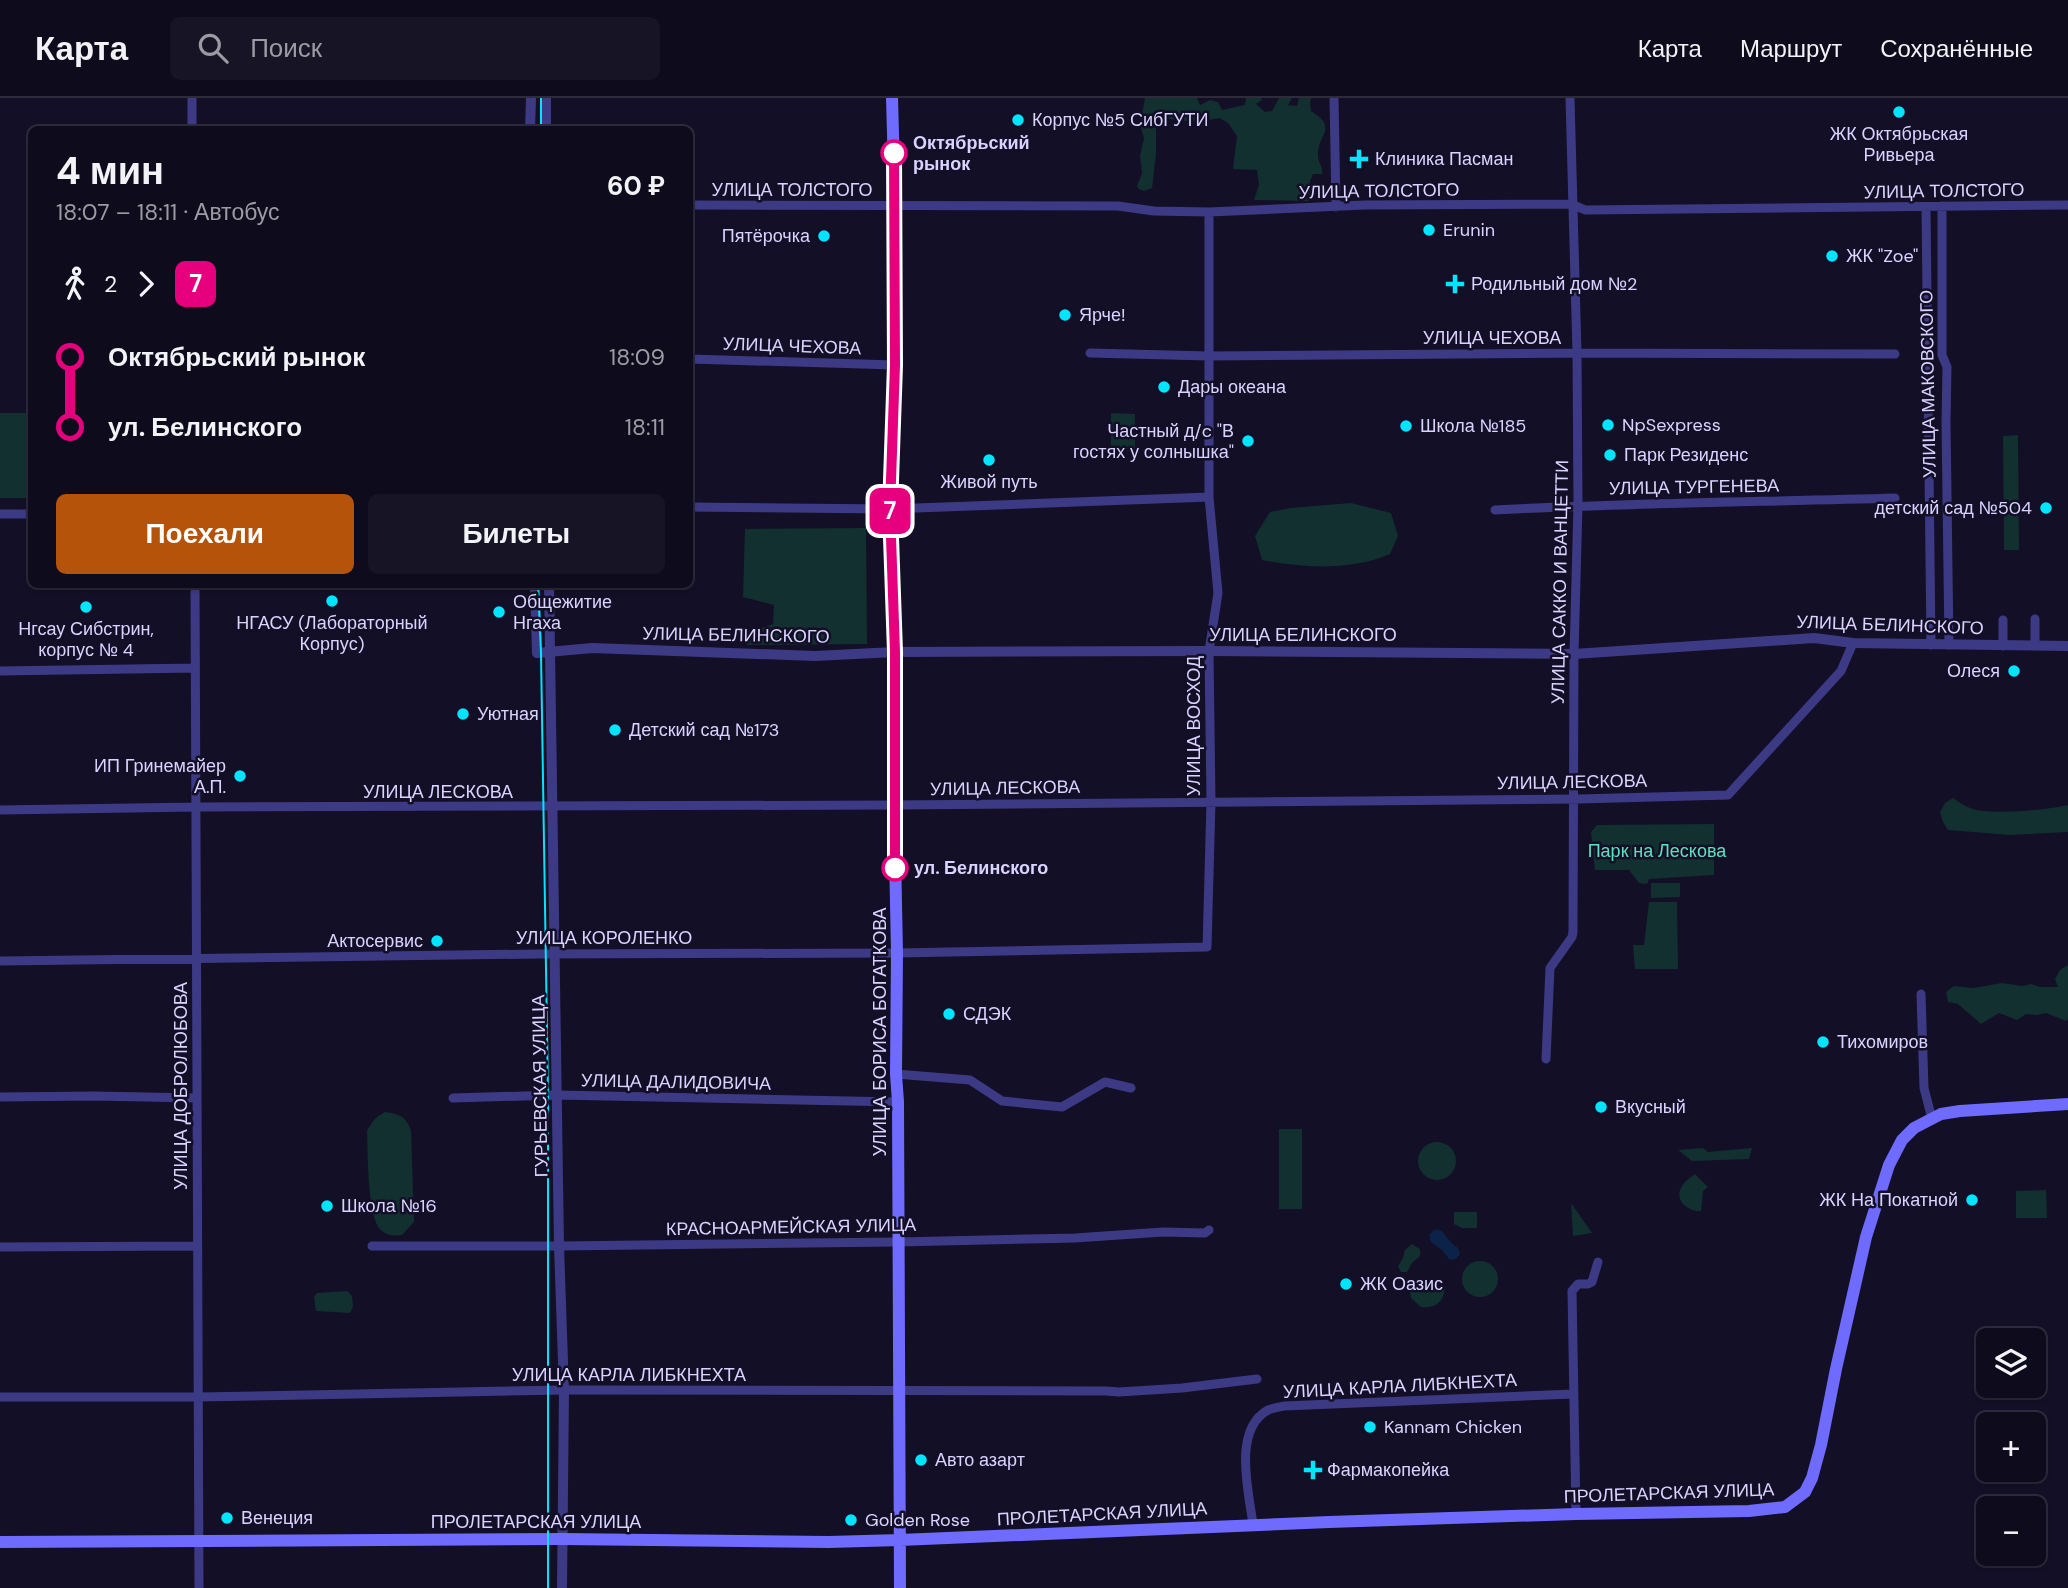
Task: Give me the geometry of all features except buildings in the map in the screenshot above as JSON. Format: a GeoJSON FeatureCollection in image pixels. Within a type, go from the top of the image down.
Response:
{"type":"FeatureCollection","features":[{"type":"Feature","properties":{"kind":"main road","name":"УЛИЦА БОРИСА БОГАТКОВА"},"geometry":{"type":"LineString","coordinates":[[892,98],[895,365],[890,509],[895,652],[900,1588]]}},
{"type":"Feature","properties":{"kind":"main road"},"geometry":{"type":"LineString","coordinates":[[1928,1120],[1941,1114],[1959,1111],[2068,1104]]}},
{"type":"Feature","properties":{"kind":"main road","name":"ПРОЛЕТАРСКАЯ УЛИЦА"},"geometry":{"type":"LineString","coordinates":[[0,1542],[562,1539],[900,1541],[1253,1525],[1749,1511],[1785,1507],[1805,1492],[1812,1478],[1852,1293],[1866,1237],[1889,1165],[1902,1140],[1914,1128],[1928,1120]]}},
{"type":"Feature","properties":{"kind":"street"},"geometry":{"type":"LineString","coordinates":[[192,98],[192,126]]}},
{"type":"Feature","properties":{"kind":"street"},"geometry":{"type":"LineString","coordinates":[[530,126],[531,98]]}},
{"type":"Feature","properties":{"kind":"street"},"geometry":{"type":"LineString","coordinates":[[546,98],[546,126]]}},
{"type":"Feature","properties":{"kind":"street"},"geometry":{"type":"LineString","coordinates":[[1334,98],[1336,208]]}},
{"type":"Feature","properties":{"kind":"street","name":"УЛИЦА САККО И ВАНЦЕТТИ"},"geometry":{"type":"LineString","coordinates":[[1546,1059],[1550,968],[1573,932],[1574,654],[1578,505],[1570,98]]}},
{"type":"Feature","properties":{"kind":"street","name":"УЛИЦА ТОЛСТОГО"},"geometry":{"type":"LineString","coordinates":[[693,205],[1118,206],[1154,211],[1209,212],[1365,205],[1572,204],[1585,211],[2068,205]]}},
{"type":"Feature","properties":{"kind":"street"},"geometry":{"type":"LineString","coordinates":[[1926,206],[1931,645]]}},
{"type":"Feature","properties":{"kind":"street","name":"УЛИЦА МАКОВСКОГО"},"geometry":{"type":"LineString","coordinates":[[1942,206],[1942,355],[1947,367],[1945,422],[1949,645]]}},
{"type":"Feature","properties":{"kind":"street","name":"УЛИЦА ВОСХОД"},"geometry":{"type":"LineString","coordinates":[[1207,947],[1211,802],[1209,652],[1218,593],[1209,497],[1209,212]]}},
{"type":"Feature","properties":{"kind":"street","name":"УЛИЦА ЧЕХОВА"},"geometry":{"type":"LineString","coordinates":[[1090,353],[1209,356],[1895,354]]}},
{"type":"Feature","properties":{"kind":"street","name":"УЛИЦА ЧЕХОВА"},"geometry":{"type":"LineString","coordinates":[[693,359],[895,365]]}},
{"type":"Feature","properties":{"kind":"street"},"geometry":{"type":"LineString","coordinates":[[693,507],[890,509],[1209,497]]}},
{"type":"Feature","properties":{"kind":"street","name":"УЛИЦА ТУРГЕНЕВА"},"geometry":{"type":"LineString","coordinates":[[1495,510],[1578,505],[1895,498]]}},
{"type":"Feature","properties":{"kind":"street"},"geometry":{"type":"LineString","coordinates":[[0,514],[28,514]]}},
{"type":"Feature","properties":{"kind":"street","name":"УЛИЦА ДОБРОЛЮБОВА"},"geometry":{"type":"LineString","coordinates":[[195,588],[199,1588]]}},
{"type":"Feature","properties":{"kind":"street","name":"УЛИЦА БЕЛИНСКОГО"},"geometry":{"type":"LineString","coordinates":[[535,588],[537,653],[593,648],[815,656],[895,652],[1574,654],[1814,638],[1853,643],[2068,646]]}},
{"type":"Feature","properties":{"kind":"street","name":"ГУРЬЕВСКАЯ УЛИЦА"},"geometry":{"type":"LineString","coordinates":[[549,588],[559,1247],[564,1390],[562,1588]]}},
{"type":"Feature","properties":{"kind":"street"},"geometry":{"type":"LineString","coordinates":[[2035,619],[2035,645]]}},
{"type":"Feature","properties":{"kind":"street"},"geometry":{"type":"LineString","coordinates":[[2003,620],[2003,646]]}},
{"type":"Feature","properties":{"kind":"street","name":"УЛИЦА ЛЕСКОВА"},"geometry":{"type":"LineString","coordinates":[[0,810],[894,805],[1728,796],[1840,671],[1853,643]]}},
{"type":"Feature","properties":{"kind":"street"},"geometry":{"type":"LineString","coordinates":[[0,671],[195,668]]}},
{"type":"Feature","properties":{"kind":"street","name":"УЛИЦА КОРОЛЕНКО"},"geometry":{"type":"LineString","coordinates":[[0,961],[897,953],[1207,947]]}},
{"type":"Feature","properties":{"kind":"street"},"geometry":{"type":"LineString","coordinates":[[1922,994],[1924,1088],[1928,1120]]}},
{"type":"Feature","properties":{"kind":"street"},"geometry":{"type":"LineString","coordinates":[[896,1074],[970,1080],[1002,1101],[1062,1107],[1105,1082],[1131,1088]]}},
{"type":"Feature","properties":{"kind":"street","name":"УЛИЦА ДАЛИДОВИЧА"},"geometry":{"type":"LineString","coordinates":[[453,1098],[558,1095],[898,1102]]}},
{"type":"Feature","properties":{"kind":"street"},"geometry":{"type":"LineString","coordinates":[[0,1097],[196,1098]]}},
{"type":"Feature","properties":{"kind":"street","name":"КРАСНОАРМЕЙСКАЯ УЛИЦА"},"geometry":{"type":"LineString","coordinates":[[372,1246],[559,1247],[898,1242],[1094,1238],[1163,1232],[1205,1233],[1209,1230]]}},
{"type":"Feature","properties":{"kind":"street"},"geometry":{"type":"LineString","coordinates":[[0,1247],[196,1246]]}},
{"type":"Feature","properties":{"kind":"street"},"geometry":{"type":"LineString","coordinates":[[1576,1514],[1572,1291],[1578,1284],[1592,1282],[1598,1262]]}},
{"type":"Feature","properties":{"kind":"street","name":"УЛИЦА КАРЛА ЛИБКНЕХТА"},"geometry":{"type":"LineString","coordinates":[[0,1397],[198,1397],[564,1390],[898,1389],[1119,1392],[1257,1379]]}},
{"type":"Feature","properties":{"kind":"street","name":"УЛИЦА КАРЛА ЛИБКНЕХТА"},"geometry":{"type":"LineString","coordinates":[[1253,1525],[1245,1463],[1249,1432],[1268,1410],[1284,1406],[1573,1394]]}},
{"type":"Feature","properties":{"kind":"green space"},"geometry":{"type":"Polygon","coordinates":[[[1145,98],[1197,98],[1200,105],[1210,100],[1218,102],[1222,110],[1245,105],[1246,98],[1261,98],[1256,104],[1265,112],[1272,111],[1279,98],[1292,98],[1288,105],[1297,106],[1299,98],[1311,98],[1311,111],[1324,123],[1325,132],[1318,149],[1322,174],[1313,174],[1310,181],[1310,201],[1254,200],[1259,185],[1257,170],[1233,169],[1237,136],[1228,123],[1220,118],[1188,121],[1156,117],[1152,188],[1144,191],[1139,189],[1137,186],[1142,173],[1140,156],[1144,138],[1140,125],[1145,98]]]}},
{"type":"Feature","properties":{"kind":"green space"},"geometry":{"type":"Polygon","coordinates":[[[0,413],[28,413],[28,498],[0,498],[0,413]]]}},
{"type":"Feature","properties":{"kind":"green space"},"geometry":{"type":"Polygon","coordinates":[[[1111,413],[1135,414],[1135,449],[1111,450],[1111,413]]]}},
{"type":"Feature","properties":{"kind":"green space"},"geometry":{"type":"Polygon","coordinates":[[[2018,435],[2019,550],[2004,550],[2003,436],[2018,435]]]}},
{"type":"Feature","properties":{"kind":"green space"},"geometry":{"type":"Polygon","coordinates":[[[1351,503],[1391,513],[1398,536],[1390,554],[1359,563],[1327,566],[1262,560],[1255,536],[1270,512],[1351,503]]]}},
{"type":"Feature","properties":{"kind":"green space"},"geometry":{"type":"Polygon","coordinates":[[[866,528],[867,644],[747,645],[746,633],[773,624],[774,605],[743,597],[745,529],[866,528]]]}},
{"type":"Feature","properties":{"kind":"green space"},"geometry":{"type":"Polygon","coordinates":[[[1953,798],[1970,808],[1993,812],[2068,805],[2068,832],[2010,835],[1948,830],[1940,812],[1945,803],[1953,798]]]}},
{"type":"Feature","properties":{"kind":"green space","name":"Парк на Лескова"},"geometry":{"type":"Polygon","coordinates":[[[1714,824],[1714,875],[1649,879],[1647,884],[1639,883],[1629,870],[1595,870],[1591,832],[1597,825],[1714,824]]]}},
{"type":"Feature","properties":{"kind":"green space"},"geometry":{"type":"Polygon","coordinates":[[[1651,883],[1680,883],[1680,897],[1651,898],[1651,883]]]}},
{"type":"Feature","properties":{"kind":"green space"},"geometry":{"type":"Polygon","coordinates":[[[1649,902],[1677,902],[1678,969],[1635,969],[1633,945],[1644,945],[1649,902]]]}},
{"type":"Feature","properties":{"kind":"green space"},"geometry":{"type":"Polygon","coordinates":[[[2068,965],[2066,1021],[2046,1013],[2026,1014],[2017,1020],[1999,1013],[1981,1024],[1958,1004],[1948,1002],[1946,992],[1954,986],[1973,988],[2002,983],[2058,987],[2055,979],[2060,970],[2068,965]]]}},
{"type":"Feature","properties":{"kind":"green space"},"geometry":{"type":"Polygon","coordinates":[[[385,1112],[402,1117],[411,1131],[414,1222],[402,1235],[391,1235],[381,1230],[376,1223],[371,1198],[367,1131],[374,1120],[385,1112]]]}},
{"type":"Feature","properties":{"kind":"green space"},"geometry":{"type":"Polygon","coordinates":[[[1279,1129],[1302,1129],[1302,1209],[1279,1209],[1279,1129]]]}},
{"type":"Feature","properties":{"kind":"green space"},"geometry":{"type":"Polygon","coordinates":[[[1437,1142],[1451,1147],[1456,1161],[1451,1175],[1437,1180],[1423,1175],[1418,1161],[1423,1147],[1437,1142]]]}},
{"type":"Feature","properties":{"kind":"green space"},"geometry":{"type":"Polygon","coordinates":[[[1703,1148],[1708,1152],[1752,1148],[1749,1159],[1692,1161],[1678,1150],[1703,1148]]]}},
{"type":"Feature","properties":{"kind":"green space"},"geometry":{"type":"Polygon","coordinates":[[[1695,1174],[1708,1187],[1703,1191],[1701,1211],[1687,1207],[1679,1196],[1683,1184],[1695,1174]]]}},
{"type":"Feature","properties":{"kind":"green space"},"geometry":{"type":"Polygon","coordinates":[[[2046,1190],[2047,1218],[2016,1218],[2016,1191],[2046,1190]]]}},
{"type":"Feature","properties":{"kind":"green space"},"geometry":{"type":"Polygon","coordinates":[[[1571,1203],[1592,1233],[1573,1236],[1571,1203]]]}},
{"type":"Feature","properties":{"kind":"green space"},"geometry":{"type":"Polygon","coordinates":[[[1454,1212],[1477,1212],[1477,1228],[1462,1228],[1454,1224],[1454,1212]]]}},
{"type":"Feature","properties":{"kind":"green space"},"geometry":{"type":"Polygon","coordinates":[[[1412,1244],[1420,1249],[1420,1256],[1407,1272],[1401,1272],[1398,1266],[1405,1250],[1412,1244]]]}},
{"type":"Feature","properties":{"kind":"green space"},"geometry":{"type":"Polygon","coordinates":[[[1480,1261],[1493,1266],[1498,1279],[1493,1292],[1480,1297],[1467,1292],[1462,1279],[1467,1266],[1480,1261]]]}},
{"type":"Feature","properties":{"kind":"green space"},"geometry":{"type":"Polygon","coordinates":[[[1444,1283],[1445,1289],[1436,1305],[1421,1307],[1411,1298],[1409,1285],[1444,1283]]]}},
{"type":"Feature","properties":{"kind":"green space"},"geometry":{"type":"Polygon","coordinates":[[[347,1291],[352,1296],[353,1307],[350,1313],[316,1311],[314,1297],[317,1293],[347,1291]]]}},
{"type":"Feature","properties":{"kind":"water"},"geometry":{"type":"Polygon","coordinates":[[[1438,1229],[1458,1248],[1460,1254],[1456,1259],[1450,1260],[1431,1242],[1429,1235],[1438,1229]]]}},
{"type":"Feature","properties":{"kind":"tram line"},"geometry":{"type":"LineString","coordinates":[[541,98],[541,126]]}},
{"type":"Feature","properties":{"kind":"tram line"},"geometry":{"type":"LineString","coordinates":[[538,588],[548,1095],[548,1588]]}},
{"type":"Feature","properties":{"kind":"bus line","name":"7"},"geometry":{"type":"LineString","coordinates":[[894,153],[895,365],[890,509],[895,652],[895,868]]}},
{"type":"Feature","properties":{"kind":"place","name":"ЖК Октябрьская Ривьера"},"geometry":{"type":"Point","coordinates":[1899,112]}},
{"type":"Feature","properties":{"kind":"place","name":"Корпус №5 СибГУТИ"},"geometry":{"type":"Point","coordinates":[1018,120]}},
{"type":"Feature","properties":{"kind":"place","name":"Октябрьский рынок"},"geometry":{"type":"Point","coordinates":[894,153]}},
{"type":"Feature","properties":{"kind":"place","name":"Клиника Пасман"},"geometry":{"type":"Point","coordinates":[1359,159]}},
{"type":"Feature","properties":{"kind":"place","name":"Erunin"},"geometry":{"type":"Point","coordinates":[1429,230]}},
{"type":"Feature","properties":{"kind":"place","name":"Пятёрочка"},"geometry":{"type":"Point","coordinates":[824,236]}},
{"type":"Feature","properties":{"kind":"place","name":"ЖК \"Zoe\""},"geometry":{"type":"Point","coordinates":[1832,256]}},
{"type":"Feature","properties":{"kind":"place","name":"Родильный дом №2"},"geometry":{"type":"Point","coordinates":[1455,284]}},
{"type":"Feature","properties":{"kind":"place","name":"Ярче!"},"geometry":{"type":"Point","coordinates":[1065,315]}},
{"type":"Feature","properties":{"kind":"place","name":"Дары океана"},"geometry":{"type":"Point","coordinates":[1164,387]}},
{"type":"Feature","properties":{"kind":"place","name":"NpSexpress"},"geometry":{"type":"Point","coordinates":[1608,425]}},
{"type":"Feature","properties":{"kind":"place","name":"Школа №185"},"geometry":{"type":"Point","coordinates":[1406,426]}},
{"type":"Feature","properties":{"kind":"place","name":"Частный д/c \"В гостях у солнышка\""},"geometry":{"type":"Point","coordinates":[1248,441]}},
{"type":"Feature","properties":{"kind":"place","name":"Парк Резиденс"},"geometry":{"type":"Point","coordinates":[1610,455]}},
{"type":"Feature","properties":{"kind":"place","name":"Живой путь"},"geometry":{"type":"Point","coordinates":[989,460]}},
{"type":"Feature","properties":{"kind":"place","name":"детский сад №504"},"geometry":{"type":"Point","coordinates":[2046,508]}},
{"type":"Feature","properties":{"kind":"place","name":"НГАСУ (Лабораторный Корпус)"},"geometry":{"type":"Point","coordinates":[332,601]}},
{"type":"Feature","properties":{"kind":"place","name":"Нгсау Сибстрин, корпус № 4"},"geometry":{"type":"Point","coordinates":[86,607]}},
{"type":"Feature","properties":{"kind":"place","name":"Общежитие Нгаха"},"geometry":{"type":"Point","coordinates":[499,612]}},
{"type":"Feature","properties":{"kind":"place","name":"Олеся"},"geometry":{"type":"Point","coordinates":[2014,671]}},
{"type":"Feature","properties":{"kind":"place","name":"Уютная"},"geometry":{"type":"Point","coordinates":[463,714]}},
{"type":"Feature","properties":{"kind":"place","name":"Детский сад №173"},"geometry":{"type":"Point","coordinates":[615,730]}},
{"type":"Feature","properties":{"kind":"place","name":"ИП Гринемайер А.П."},"geometry":{"type":"Point","coordinates":[240,776]}},
{"type":"Feature","properties":{"kind":"place","name":"ул. Белинского"},"geometry":{"type":"Point","coordinates":[895,868]}},
{"type":"Feature","properties":{"kind":"place","name":"Актосервис"},"geometry":{"type":"Point","coordinates":[437,941]}},
{"type":"Feature","properties":{"kind":"place","name":"СДЭК"},"geometry":{"type":"Point","coordinates":[949,1014]}},
{"type":"Feature","properties":{"kind":"place","name":"Тихомиров"},"geometry":{"type":"Point","coordinates":[1823,1042]}},
{"type":"Feature","properties":{"kind":"place","name":"Вкусный"},"geometry":{"type":"Point","coordinates":[1601,1107]}},
{"type":"Feature","properties":{"kind":"place","name":"ЖК На Покатной"},"geometry":{"type":"Point","coordinates":[1972,1200]}},
{"type":"Feature","properties":{"kind":"place","name":"Школа №16"},"geometry":{"type":"Point","coordinates":[327,1206]}},
{"type":"Feature","properties":{"kind":"place","name":"ЖК Оазис"},"geometry":{"type":"Point","coordinates":[1346,1284]}},
{"type":"Feature","properties":{"kind":"place","name":"Kannam Chicken"},"geometry":{"type":"Point","coordinates":[1370,1427]}},
{"type":"Feature","properties":{"kind":"place","name":"Авто азарт"},"geometry":{"type":"Point","coordinates":[921,1460]}},
{"type":"Feature","properties":{"kind":"place","name":"Фармакопейка"},"geometry":{"type":"Point","coordinates":[1313,1470]}},
{"type":"Feature","properties":{"kind":"place","name":"Венеция"},"geometry":{"type":"Point","coordinates":[227,1518]}},
{"type":"Feature","properties":{"kind":"place","name":"Golden Rose"},"geometry":{"type":"Point","coordinates":[851,1520]}}]}
